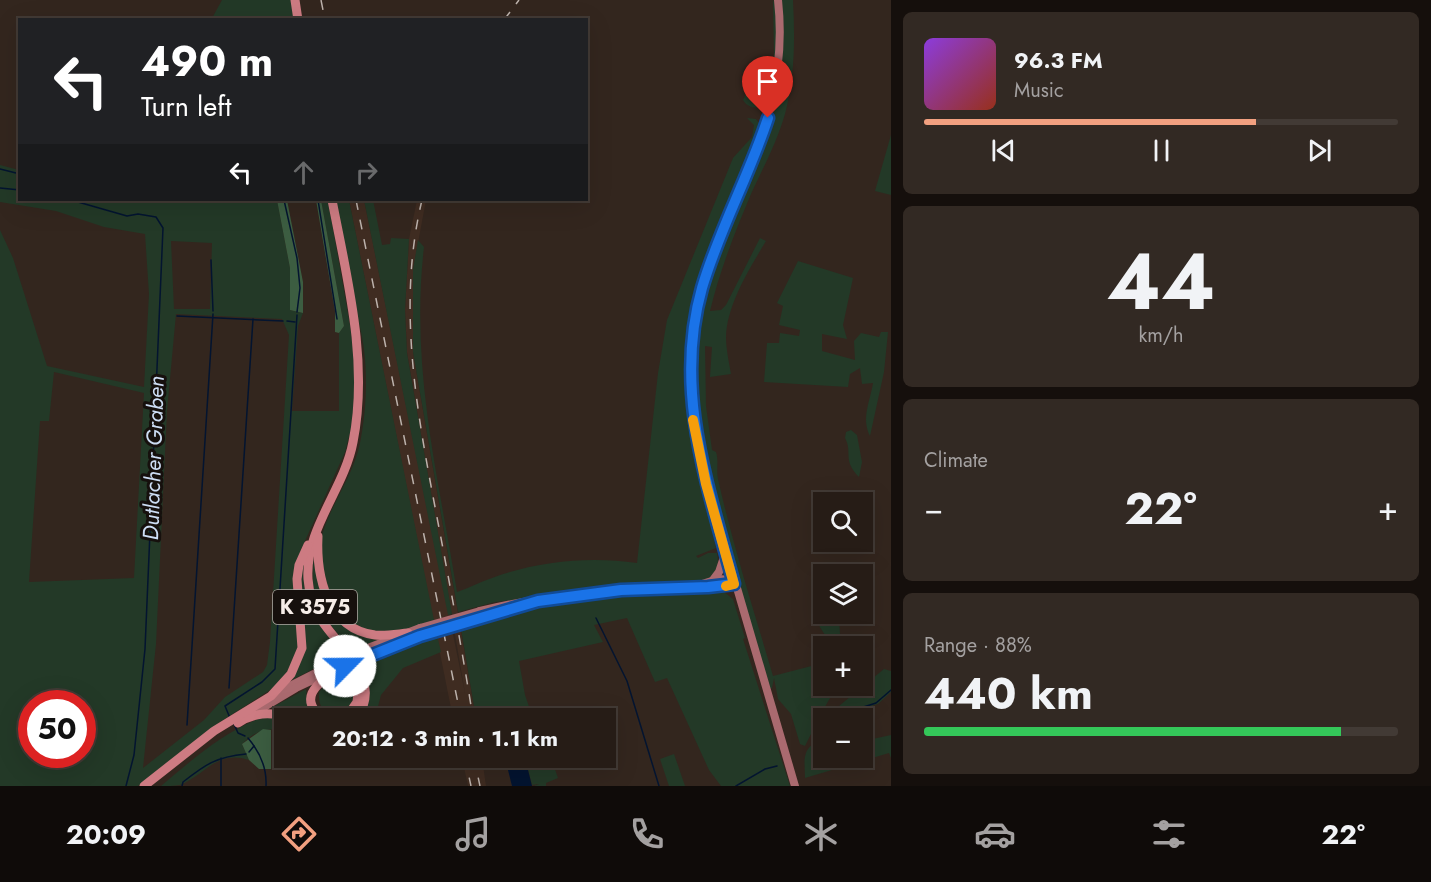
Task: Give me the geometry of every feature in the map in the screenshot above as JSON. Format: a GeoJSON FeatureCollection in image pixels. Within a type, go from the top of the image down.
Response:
{"type":"FeatureCollection","features":[{"type":"Feature","properties":{"kind":"main road"},"geometry":{"type":"LineString","coordinates":[[295,0],[298,18]]}},
{"type":"Feature","properties":{"kind":"main road"},"geometry":{"type":"LineString","coordinates":[[778,0],[780,52],[768,118],[708,270],[697,310],[690,387],[695,430],[726,554],[795,786]]}},
{"type":"Feature","properties":{"kind":"main road","name":"K 3575"},"geometry":{"type":"LineString","coordinates":[[332,201],[356,334],[359,390],[350,455],[318,525],[308,569],[312,600],[322,620],[360,659]]}},
{"type":"Feature","properties":{"kind":"main road"},"geometry":{"type":"LineString","coordinates":[[318,525],[317,556],[320,578],[332,608],[348,624],[364,632],[383,635],[420,632]]}},
{"type":"Feature","properties":{"kind":"main road"},"geometry":{"type":"LineString","coordinates":[[240,719],[271,696],[291,674],[299,657],[303,639],[297,579],[303,553],[314,536]]}},
{"type":"Feature","properties":{"kind":"main road"},"geometry":{"type":"LineString","coordinates":[[713,580],[726,554]]}},
{"type":"Feature","properties":{"kind":"main road"},"geometry":{"type":"LineString","coordinates":[[696,586],[721,578],[734,582]]}},
{"type":"Feature","properties":{"kind":"main road"},"geometry":{"type":"LineString","coordinates":[[271,696],[420,632],[480,614],[538,601],[621,590],[734,582]]}},
{"type":"Feature","properties":{"kind":"main road"},"geometry":{"type":"LineString","coordinates":[[360,659],[408,633]]}},
{"type":"Feature","properties":{"kind":"main road"},"geometry":{"type":"LineString","coordinates":[[360,659],[366,684],[360,708]]}},
{"type":"Feature","properties":{"kind":"main road"},"geometry":{"type":"LineString","coordinates":[[355,708],[359,693],[360,659]]}},
{"type":"Feature","properties":{"kind":"main road"},"geometry":{"type":"LineString","coordinates":[[315,708],[312,704],[312,693],[318,683],[341,665]]}},
{"type":"Feature","properties":{"kind":"main road"},"geometry":{"type":"LineString","coordinates":[[144,786],[240,719],[341,665]]}},
{"type":"Feature","properties":{"kind":"main road"},"geometry":{"type":"LineString","coordinates":[[240,719],[274,715]]}},
{"type":"Feature","properties":{"kind":"main road"},"geometry":{"type":"LineString","coordinates":[[153,786],[216,734]]}},
{"type":"Feature","properties":{"kind":"shaded area"},"geometry":{"type":"Polygon","coordinates":[[[349,201],[364,201],[465,693],[407,352],[405,310],[409,239],[417,201],[426,201],[413,270],[413,352],[474,708],[451,708],[349,201]]]}},
{"type":"Feature","properties":{"kind":"shaded area"},"geometry":{"type":"Polygon","coordinates":[[[464,768],[483,768],[486,786],[468,786],[464,768]]]}},
{"type":"Feature","properties":{"kind":"green space"},"geometry":{"type":"Polygon","coordinates":[[[222,0],[291,0],[295,18],[212,18],[222,0]]]}},
{"type":"Feature","properties":{"kind":"green space"},"geometry":{"type":"Polygon","coordinates":[[[773,0],[777,21],[774,71],[768,99],[763,107],[754,108],[743,100],[746,93],[756,84],[756,78],[751,71],[758,78],[770,80],[774,53],[773,0]]]}},
{"type":"Feature","properties":{"kind":"green space"},"geometry":{"type":"Polygon","coordinates":[[[781,0],[793,0],[794,57],[785,114],[770,155],[728,251],[710,311],[721,310],[726,305],[760,238],[766,241],[740,287],[730,312],[726,337],[731,374],[710,377],[712,347],[705,346],[706,406],[712,450],[716,452],[717,476],[773,676],[813,666],[813,696],[831,696],[824,708],[813,708],[813,730],[805,746],[800,744],[791,714],[778,699],[774,678],[772,688],[769,689],[704,460],[695,416],[695,342],[700,306],[712,267],[768,134],[776,101],[782,34],[781,0]]]}},
{"type":"Feature","properties":{"kind":"green space"},"geometry":{"type":"Polygon","coordinates":[[[747,118],[756,119],[759,123],[759,132],[708,261],[688,387],[692,430],[716,548],[696,556],[698,558],[708,553],[717,553],[718,565],[714,574],[705,580],[693,583],[495,602],[458,612],[413,352],[413,270],[418,240],[424,247],[421,292],[423,378],[428,421],[457,592],[509,572],[545,564],[582,560],[637,563],[658,373],[667,320],[733,158],[752,137],[754,125],[747,118]]]}},
{"type":"Feature","properties":{"kind":"green space"},"geometry":{"type":"Polygon","coordinates":[[[891,135],[891,195],[875,191],[891,135]]]}},
{"type":"Feature","properties":{"kind":"green space"},"geometry":{"type":"Polygon","coordinates":[[[0,165],[18,170],[18,201],[277,201],[290,268],[290,310],[303,313],[298,326],[292,411],[339,411],[339,333],[344,326],[321,201],[328,201],[354,355],[354,407],[351,429],[345,452],[301,550],[298,649],[290,669],[273,688],[220,722],[138,786],[0,786],[0,230],[13,258],[47,366],[144,387],[149,294],[145,234],[104,227],[56,211],[0,202],[0,165]],[[171,241],[174,309],[210,309],[212,243],[171,241]],[[176,314],[167,411],[156,644],[143,768],[204,720],[225,697],[263,672],[267,665],[289,335],[282,319],[176,314]],[[54,372],[49,421],[40,421],[29,582],[134,578],[144,393],[54,372]]]}},
{"type":"Feature","properties":{"kind":"green space"},"geometry":{"type":"Polygon","coordinates":[[[277,201],[287,201],[303,282],[303,313],[290,310],[290,268],[277,201]]]}},
{"type":"Feature","properties":{"kind":"green space"},"geometry":{"type":"Polygon","coordinates":[[[316,201],[321,201],[344,326],[339,333],[335,332],[335,311],[316,201]]]}},
{"type":"Feature","properties":{"kind":"green space"},"geometry":{"type":"Polygon","coordinates":[[[335,201],[349,201],[434,620],[395,632],[381,633],[368,630],[346,617],[331,597],[326,585],[322,562],[323,532],[357,455],[363,428],[366,379],[364,347],[335,201]]]}},
{"type":"Feature","properties":{"kind":"green space"},"geometry":{"type":"Polygon","coordinates":[[[364,201],[373,201],[382,245],[390,244],[391,238],[409,239],[405,310],[407,353],[452,614],[448,615],[364,201]]]}},
{"type":"Feature","properties":{"kind":"green space"},"geometry":{"type":"Polygon","coordinates":[[[798,261],[853,278],[843,325],[847,339],[822,334],[822,351],[855,360],[854,341],[861,333],[879,337],[881,332],[888,332],[884,372],[870,436],[866,416],[873,383],[862,384],[860,368],[850,374],[848,387],[764,382],[767,343],[779,343],[780,333],[799,336],[800,330],[779,325],[783,306],[777,303],[798,261]]]}},
{"type":"Feature","properties":{"kind":"green space"},"geometry":{"type":"Polygon","coordinates":[[[851,430],[857,435],[862,462],[859,477],[849,461],[845,438],[846,432],[851,430]]]}},
{"type":"Feature","properties":{"kind":"green space"},"geometry":{"type":"Polygon","coordinates":[[[315,554],[317,579],[324,600],[372,639],[380,640],[352,650],[334,629],[315,595],[313,568],[315,554]]]}},
{"type":"Feature","properties":{"kind":"green space"},"geometry":{"type":"Polygon","coordinates":[[[305,557],[304,579],[344,653],[292,680],[300,663],[300,579],[305,557]]]}},
{"type":"Feature","properties":{"kind":"green space"},"geometry":{"type":"Polygon","coordinates":[[[724,592],[733,599],[745,638],[743,639],[790,786],[721,786],[709,770],[667,678],[655,682],[627,618],[594,625],[603,642],[519,661],[530,708],[474,708],[461,629],[503,616],[567,602],[610,596],[724,592]]]}},
{"type":"Feature","properties":{"kind":"green space"},"geometry":{"type":"Polygon","coordinates":[[[818,624],[839,624],[840,636],[826,636],[818,624]]]}},
{"type":"Feature","properties":{"kind":"green space"},"geometry":{"type":"Polygon","coordinates":[[[437,635],[441,652],[403,668],[381,695],[378,708],[363,708],[369,684],[362,663],[408,643],[437,635]]]}},
{"type":"Feature","properties":{"kind":"green space"},"geometry":{"type":"Polygon","coordinates":[[[884,669],[891,671],[891,692],[878,704],[865,708],[833,708],[851,696],[873,696],[873,678],[884,669]]]}},
{"type":"Feature","properties":{"kind":"green space"},"geometry":{"type":"Polygon","coordinates":[[[352,671],[355,686],[353,698],[347,708],[323,708],[320,704],[319,692],[331,679],[352,671]]]}},
{"type":"Feature","properties":{"kind":"green space"},"geometry":{"type":"Polygon","coordinates":[[[306,689],[307,700],[311,708],[274,709],[271,708],[306,689]]]}},
{"type":"Feature","properties":{"kind":"green space"},"geometry":{"type":"Polygon","coordinates":[[[264,717],[274,718],[274,730],[257,733],[242,744],[249,760],[228,758],[180,785],[161,786],[222,738],[264,717]]]}},
{"type":"Feature","properties":{"kind":"green space"},"geometry":{"type":"Polygon","coordinates":[[[263,729],[271,730],[271,769],[259,769],[249,760],[242,744],[263,729]]]}},
{"type":"Feature","properties":{"kind":"green space"},"geometry":{"type":"Polygon","coordinates":[[[891,735],[891,758],[889,753],[873,758],[873,739],[891,735]]]}},
{"type":"Feature","properties":{"kind":"green space"},"geometry":{"type":"Polygon","coordinates":[[[813,744],[813,768],[839,768],[805,778],[805,755],[813,744]]]}},
{"type":"Feature","properties":{"kind":"green space"},"geometry":{"type":"Polygon","coordinates":[[[674,754],[685,786],[669,786],[660,759],[674,754]]]}},
{"type":"Feature","properties":{"kind":"green space"},"geometry":{"type":"Polygon","coordinates":[[[528,768],[554,768],[558,778],[546,783],[546,786],[532,785],[528,768]]]}},
{"type":"Feature","properties":{"kind":"water"},"geometry":{"type":"Polygon","coordinates":[[[508,768],[528,768],[532,786],[512,786],[508,768]]]}},
{"type":"Feature","properties":{"kind":"waterway"},"geometry":{"type":"LineString","coordinates":[[0,169],[18,174]]}},
{"type":"Feature","properties":{"kind":"waterway","name":"Dutlacher Graben"},"geometry":{"type":"LineString","coordinates":[[0,188],[18,190]]}},
{"type":"Feature","properties":{"kind":"waterway","name":"Dutlacher Graben"},"geometry":{"type":"LineString","coordinates":[[74,201],[127,216],[138,214],[156,217],[163,228],[145,649],[134,755],[126,786]]}},
{"type":"Feature","properties":{"kind":"waterway"},"geometry":{"type":"LineString","coordinates":[[284,201],[297,258],[300,288],[297,312]]}},
{"type":"Feature","properties":{"kind":"waterway"},"geometry":{"type":"LineString","coordinates":[[318,201],[337,319]]}},
{"type":"Feature","properties":{"kind":"waterway"},"geometry":{"type":"LineString","coordinates":[[211,260],[213,311]]}},
{"type":"Feature","properties":{"kind":"waterway"},"geometry":{"type":"LineString","coordinates":[[187,725],[213,314]]}},
{"type":"Feature","properties":{"kind":"waterway"},"geometry":{"type":"LineString","coordinates":[[230,718],[225,706],[262,682],[275,669],[297,315]]}},
{"type":"Feature","properties":{"kind":"waterway"},"geometry":{"type":"LineString","coordinates":[[177,316],[283,321]]}},
{"type":"Feature","properties":{"kind":"waterway"},"geometry":{"type":"LineString","coordinates":[[229,688],[253,319]]}},
{"type":"Feature","properties":{"kind":"waterway"},"geometry":{"type":"LineString","coordinates":[[287,321],[295,322]]}},
{"type":"Feature","properties":{"kind":"waterway"},"geometry":{"type":"LineString","coordinates":[[596,618],[627,681],[659,786]]}},
{"type":"Feature","properties":{"kind":"waterway"},"geometry":{"type":"LineString","coordinates":[[860,708],[876,703],[891,690]]}},
{"type":"Feature","properties":{"kind":"waterway"},"geometry":{"type":"LineString","coordinates":[[234,724],[238,733],[245,736]]}},
{"type":"Feature","properties":{"kind":"waterway"},"geometry":{"type":"LineString","coordinates":[[248,738],[262,760],[266,786]]}},
{"type":"Feature","properties":{"kind":"waterway"},"geometry":{"type":"LineString","coordinates":[[249,752],[254,746]]}},
{"type":"Feature","properties":{"kind":"waterway"},"geometry":{"type":"LineString","coordinates":[[182,786],[183,782],[212,762],[246,754]]}},
{"type":"Feature","properties":{"kind":"waterway"},"geometry":{"type":"LineString","coordinates":[[221,758],[221,786]]}},
{"type":"Feature","properties":{"kind":"waterway"},"geometry":{"type":"LineString","coordinates":[[736,786],[765,769],[777,766]]}},
{"type":"Feature","properties":{"kind":"railway"},"geometry":{"type":"LineString","coordinates":[[321,0],[325,18]]}},
{"type":"Feature","properties":{"kind":"railway"},"geometry":{"type":"LineString","coordinates":[[506,18],[519,0]]}},
{"type":"Feature","properties":{"kind":"railway"},"geometry":{"type":"LineString","coordinates":[[356,201],[459,708]]}},
{"type":"Feature","properties":{"kind":"railway"},"geometry":{"type":"LineString","coordinates":[[422,201],[411,278],[412,356],[422,434],[471,708]]}},
{"type":"Feature","properties":{"kind":"railway"},"geometry":{"type":"LineString","coordinates":[[467,768],[471,786]]}},
{"type":"Feature","properties":{"kind":"railway"},"geometry":{"type":"LineString","coordinates":[[476,768],[480,786]]}},
{"type":"Feature","properties":{"kind":"slow traffic"},"geometry":{"type":"LineString","coordinates":[[693,420],[706,484],[734,584],[726,586]]}},
{"type":"Feature","properties":{"kind":"route"},"geometry":{"type":"LineString","coordinates":[[345,666],[420,636],[538,601],[621,590],[734,584],[706,484],[695,430],[690,387],[693,332],[698,304],[711,262],[762,139],[768,118]]}}]}
